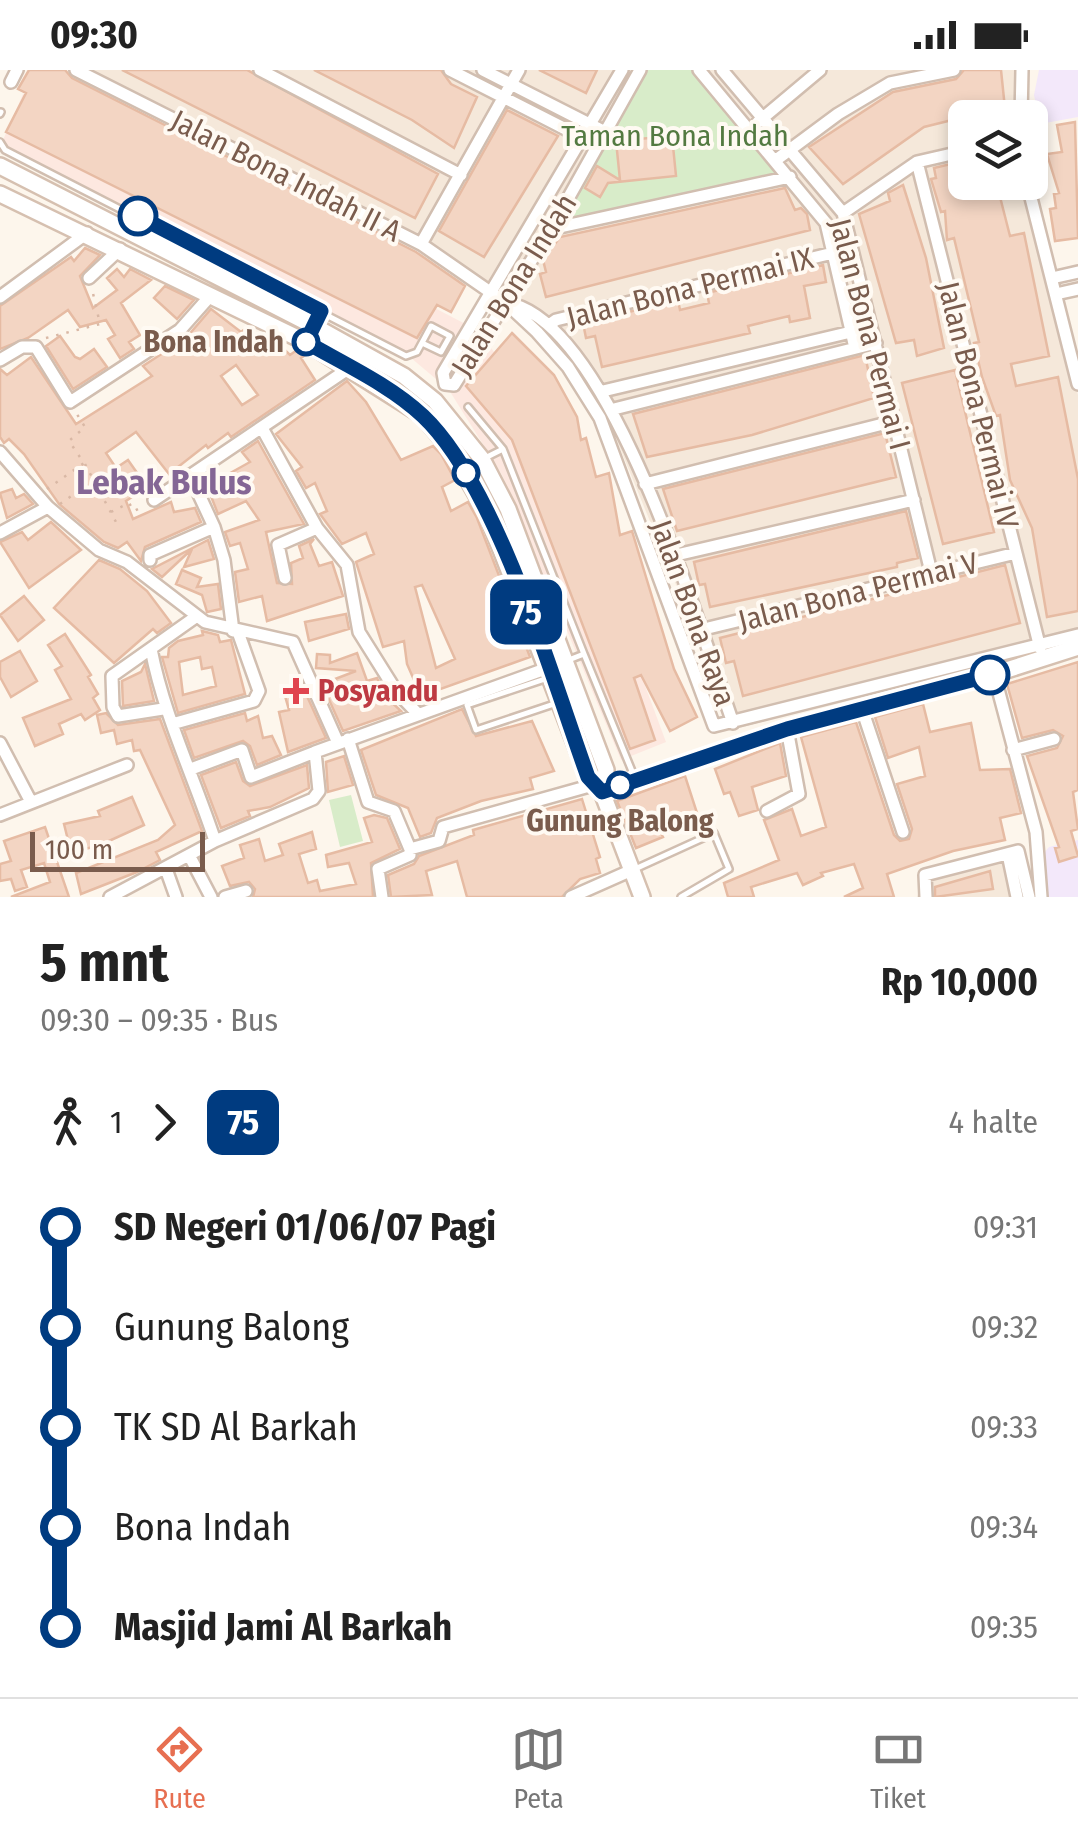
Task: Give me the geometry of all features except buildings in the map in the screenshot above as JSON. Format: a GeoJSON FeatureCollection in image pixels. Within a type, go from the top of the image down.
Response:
{"type":"FeatureCollection","features":[{"type":"Feature","properties":{"kind":"main road"},"geometry":{"type":"LineString","coordinates":[[0,166],[103,207],[318,318],[404,376],[462,429],[508,509],[566,660],[606,770],[598,789]]}},
{"type":"Feature","properties":{"kind":"main road"},"geometry":{"type":"LineString","coordinates":[[0,194],[306,342],[422,415],[450,448],[487,513],[569,726],[642,897]]}},
{"type":"Feature","properties":{"kind":"main road"},"geometry":{"type":"LineString","coordinates":[[598,789],[787,729],[994,674],[1078,646]]}},
{"type":"Feature","properties":{"kind":"main road"},"geometry":{"type":"LineString","coordinates":[[569,726],[587,720]]}},
{"type":"Feature","properties":{"kind":"main road"},"geometry":{"type":"LineString","coordinates":[[594,739],[629,782]]}},
{"type":"Feature","properties":{"kind":"street","name":"Jalan Bona Indah II A"},"geometry":{"type":"LineString","coordinates":[[76,70],[421,244],[491,293]]}},
{"type":"Feature","properties":{"kind":"street"},"geometry":{"type":"LineString","coordinates":[[260,70],[461,175]]}},
{"type":"Feature","properties":{"kind":"street"},"geometry":{"type":"LineString","coordinates":[[450,70],[599,147]]}},
{"type":"Feature","properties":{"kind":"street"},"geometry":{"type":"LineString","coordinates":[[483,70],[607,133]]}},
{"type":"Feature","properties":{"kind":"street"},"geometry":{"type":"LineString","coordinates":[[421,244],[519,70]]}},
{"type":"Feature","properties":{"kind":"street","name":"Jalan Bona Indah"},"geometry":{"type":"LineString","coordinates":[[622,70],[443,373],[445,384],[454,385],[552,229],[640,70]]}},
{"type":"Feature","properties":{"kind":"street","name":"Jalan Bona Permai I"},"geometry":{"type":"LineString","coordinates":[[699,70],[826,224],[855,348]]}},
{"type":"Feature","properties":{"kind":"street","name":"Jalan Bona Permai I"},"geometry":{"type":"LineString","coordinates":[[722,70],[843,213],[932,576]]}},
{"type":"Feature","properties":{"kind":"street"},"geometry":{"type":"LineString","coordinates":[[750,130],[820,70]]}},
{"type":"Feature","properties":{"kind":"street"},"geometry":{"type":"LineString","coordinates":[[776,160],[890,83],[954,70]]}},
{"type":"Feature","properties":{"kind":"street"},"geometry":{"type":"LineString","coordinates":[[1022,70],[1022,100]]}},
{"type":"Feature","properties":{"kind":"street"},"geometry":{"type":"LineString","coordinates":[[843,213],[916,162],[948,155]]}},
{"type":"Feature","properties":{"kind":"street","name":"Jalan Bona Permai IV"},"geometry":{"type":"LineString","coordinates":[[916,162],[1040,648]]}},
{"type":"Feature","properties":{"kind":"street"},"geometry":{"type":"LineString","coordinates":[[552,229],[790,177]]}},
{"type":"Feature","properties":{"kind":"street"},"geometry":{"type":"LineString","coordinates":[[1032,200],[1078,384]]}},
{"type":"Feature","properties":{"kind":"street"},"geometry":{"type":"LineString","coordinates":[[0,297],[87,233]]}},
{"type":"Feature","properties":{"kind":"street"},"geometry":{"type":"LineString","coordinates":[[89,278],[120,249]]}},
{"type":"Feature","properties":{"kind":"street","name":"Jalan Bona Permai IX"},"geometry":{"type":"LineString","coordinates":[[549,325],[556,320],[833,253]]}},
{"type":"Feature","properties":{"kind":"street"},"geometry":{"type":"LineString","coordinates":[[1052,278],[1078,272]]}},
{"type":"Feature","properties":{"kind":"street"},"geometry":{"type":"LineString","coordinates":[[1056,294],[1078,289]]}},
{"type":"Feature","properties":{"kind":"street","name":"Jalan Bona Raya"},"geometry":{"type":"LineString","coordinates":[[491,293],[506,303],[568,367],[600,418],[714,726],[733,723],[614,409],[549,325],[523,306],[506,303]]}},
{"type":"Feature","properties":{"kind":"street"},"geometry":{"type":"LineString","coordinates":[[0,360],[31,346],[42,351],[70,402],[180,330],[210,295]]}},
{"type":"Feature","properties":{"kind":"street"},"geometry":{"type":"LineString","coordinates":[[602,390],[852,332]]}},
{"type":"Feature","properties":{"kind":"street"},"geometry":{"type":"LineString","coordinates":[[614,409],[876,343]]}},
{"type":"Feature","properties":{"kind":"street"},"geometry":{"type":"LineString","coordinates":[[154,500],[350,367]]}},
{"type":"Feature","properties":{"kind":"street"},"geometry":{"type":"LineString","coordinates":[[645,484],[895,421]]}},
{"type":"Feature","properties":{"kind":"street"},"geometry":{"type":"LineString","coordinates":[[262,428],[316,528],[348,565],[359,632],[396,691],[418,714]]}},
{"type":"Feature","properties":{"kind":"street"},"geometry":{"type":"LineString","coordinates":[[0,452],[50,509],[99,550],[127,562],[197,616],[236,631],[293,642],[343,741],[368,802],[394,811],[410,849],[410,855],[378,869],[382,897]]}},
{"type":"Feature","properties":{"kind":"street"},"geometry":{"type":"LineString","coordinates":[[172,724],[254,701],[259,692],[236,631],[214,527],[190,475]]}},
{"type":"Feature","properties":{"kind":"street"},"geometry":{"type":"LineString","coordinates":[[672,556],[914,500]]}},
{"type":"Feature","properties":{"kind":"street"},"geometry":{"type":"LineString","coordinates":[[0,534],[50,509]]}},
{"type":"Feature","properties":{"kind":"street"},"geometry":{"type":"LineString","coordinates":[[150,560],[150,555],[214,527]]}},
{"type":"Feature","properties":{"kind":"street"},"geometry":{"type":"LineString","coordinates":[[285,578],[278,545],[316,528]]}},
{"type":"Feature","properties":{"kind":"street","name":"Jalan Bona Permai V"},"geometry":{"type":"LineString","coordinates":[[700,630],[1016,554]]}},
{"type":"Feature","properties":{"kind":"street"},"geometry":{"type":"LineString","coordinates":[[163,709],[118,716],[113,708],[112,676],[197,616]]}},
{"type":"Feature","properties":{"kind":"street"},"geometry":{"type":"LineString","coordinates":[[733,723],[1040,648],[1078,635]]}},
{"type":"Feature","properties":{"kind":"street"},"geometry":{"type":"LineString","coordinates":[[152,649],[163,709],[191,769],[215,841]]}},
{"type":"Feature","properties":{"kind":"street"},"geometry":{"type":"LineString","coordinates":[[191,769],[242,750],[251,777],[418,714],[550,673]]}},
{"type":"Feature","properties":{"kind":"street"},"geometry":{"type":"LineString","coordinates":[[994,674],[1036,832],[1041,897]]}},
{"type":"Feature","properties":{"kind":"street"},"geometry":{"type":"LineString","coordinates":[[862,709],[903,832]]}},
{"type":"Feature","properties":{"kind":"street"},"geometry":{"type":"LineString","coordinates":[[767,811],[800,794],[787,729]]}},
{"type":"Feature","properties":{"kind":"street"},"geometry":{"type":"LineString","coordinates":[[1013,750],[1054,740]]}},
{"type":"Feature","properties":{"kind":"street"},"geometry":{"type":"LineString","coordinates":[[0,742],[31,802]]}},
{"type":"Feature","properties":{"kind":"street"},"geometry":{"type":"LineString","coordinates":[[110,897],[215,841],[313,799],[319,792],[316,752]]}},
{"type":"Feature","properties":{"kind":"street"},"geometry":{"type":"LineString","coordinates":[[0,814],[127,765]]}},
{"type":"Feature","properties":{"kind":"street"},"geometry":{"type":"LineString","coordinates":[[410,849],[439,841],[443,827],[598,789]]}},
{"type":"Feature","properties":{"kind":"street"},"geometry":{"type":"LineString","coordinates":[[926,897],[925,875],[1020,852],[1029,897]]}},
{"type":"Feature","properties":{"kind":"street"},"geometry":{"type":"LineString","coordinates":[[1008,854],[1017,897]]}},
{"type":"Feature","properties":{"kind":"street"},"geometry":{"type":"LineString","coordinates":[[190,855],[211,897]]}},
{"type":"Feature","properties":{"kind":"street"},"geometry":{"type":"LineString","coordinates":[[166,869],[176,897]]}},
{"type":"Feature","properties":{"kind":"street"},"geometry":{"type":"LineString","coordinates":[[572,897],[632,870]]}},
{"type":"Feature","properties":{"kind":"street"},"geometry":{"type":"LineString","coordinates":[[225,897],[246,891]]}},
{"type":"Feature","properties":{"kind":"lane"},"geometry":{"type":"LineString","coordinates":[[0,142],[5,150],[103,207],[87,233]]}},
{"type":"Feature","properties":{"kind":"lane"},"geometry":{"type":"LineString","coordinates":[[306,342],[318,318],[406,356],[417,352],[431,326],[450,336],[441,352],[422,343]]}},
{"type":"Feature","properties":{"kind":"lane"},"geometry":{"type":"LineString","coordinates":[[468,406],[503,450],[584,654],[629,782]]}},
{"type":"Feature","properties":{"kind":"lane"},"geometry":{"type":"LineString","coordinates":[[482,459],[503,450]]}},
{"type":"Feature","properties":{"kind":"lane"},"geometry":{"type":"LineString","coordinates":[[566,660],[584,654]]}},
{"type":"Feature","properties":{"kind":"lane"},"geometry":{"type":"LineString","coordinates":[[550,673],[467,705],[476,730],[560,702]]}},
{"type":"Feature","properties":{"kind":"lane"},"geometry":{"type":"LineString","coordinates":[[632,870],[714,833],[730,869],[682,897]]}},
{"type":"Feature","properties":{"kind":"path"},"geometry":{"type":"LineString","coordinates":[[31,346],[45,338],[100,324],[89,278]]}},
{"type":"Feature","properties":{"kind":"path"},"geometry":{"type":"LineString","coordinates":[[70,402],[85,428],[69,441],[95,479],[116,522]]}},
{"type":"Feature","properties":{"kind":"path"},"geometry":{"type":"LineString","coordinates":[[38,496],[84,463]]}},
{"type":"Feature","properties":{"kind":"path"},"geometry":{"type":"LineString","coordinates":[[50,509],[95,479]]}},
{"type":"Feature","properties":{"kind":"path"},"geometry":{"type":"LineString","coordinates":[[112,512],[128,503],[134,511],[154,500]]}},
{"type":"Feature","properties":{"kind":"shaded area","name":"Taman Bona Indah"},"geometry":{"type":"Polygon","coordinates":[[[79,70],[1020,70],[1019,100],[948,100],[948,200],[1029,200],[1078,395],[1078,637],[735,729],[604,409],[543,330],[421,244],[79,70]]]}},
{"type":"Feature","properties":{"kind":"shaded area"},"geometry":{"type":"Polygon","coordinates":[[[1039,70],[1078,70],[1078,117],[1048,123],[1048,100],[1035,100],[1039,70]]]}},
{"type":"Feature","properties":{"kind":"shaded area"},"geometry":{"type":"Polygon","coordinates":[[[23,94],[477,330],[537,407],[555,443],[666,742],[621,760],[502,475],[449,390],[404,352],[0,147],[23,94]]]}},
{"type":"Feature","properties":{"kind":"shaded area"},"geometry":{"type":"Polygon","coordinates":[[[1078,840],[1078,897],[1046,897],[1036,863],[1049,847],[1078,840]]]}},
{"type":"Feature","properties":{"kind":"shaded area"},"geometry":{"type":"Polygon","coordinates":[[[1020,852],[1029,897],[917,897],[925,875],[1020,852]]]}},
{"type":"Feature","properties":{"kind":"green space","name":"Taman Bona Indah"},"geometry":{"type":"Polygon","coordinates":[[[644,70],[694,70],[782,174],[560,223],[644,70]]]}},
{"type":"Feature","properties":{"kind":"green space"},"geometry":{"type":"Polygon","coordinates":[[[351,795],[363,841],[340,847],[329,800],[351,795]]]}},
{"type":"Feature","properties":{"kind":"bus line","name":"75"},"geometry":{"type":"LineString","coordinates":[[138,216],[321,311],[306,342],[392,392],[422,415],[450,448],[487,513],[588,777],[602,792],[787,729],[990,675]]}},
{"type":"Feature","properties":{"kind":"place","name":"Bona Indah"},"geometry":{"type":"Point","coordinates":[306,342]}},
{"type":"Feature","properties":{"kind":"place","name":"Posyandu"},"geometry":{"type":"Point","coordinates":[296,691]}},
{"type":"Feature","properties":{"kind":"place","name":"Gunung Balong"},"geometry":{"type":"Point","coordinates":[620,785]}},
{"type":"Feature","properties":{"kind":"district","name":"Lebak Bulus"},"geometry":{"type":"Point","coordinates":[164,482]}}]}
